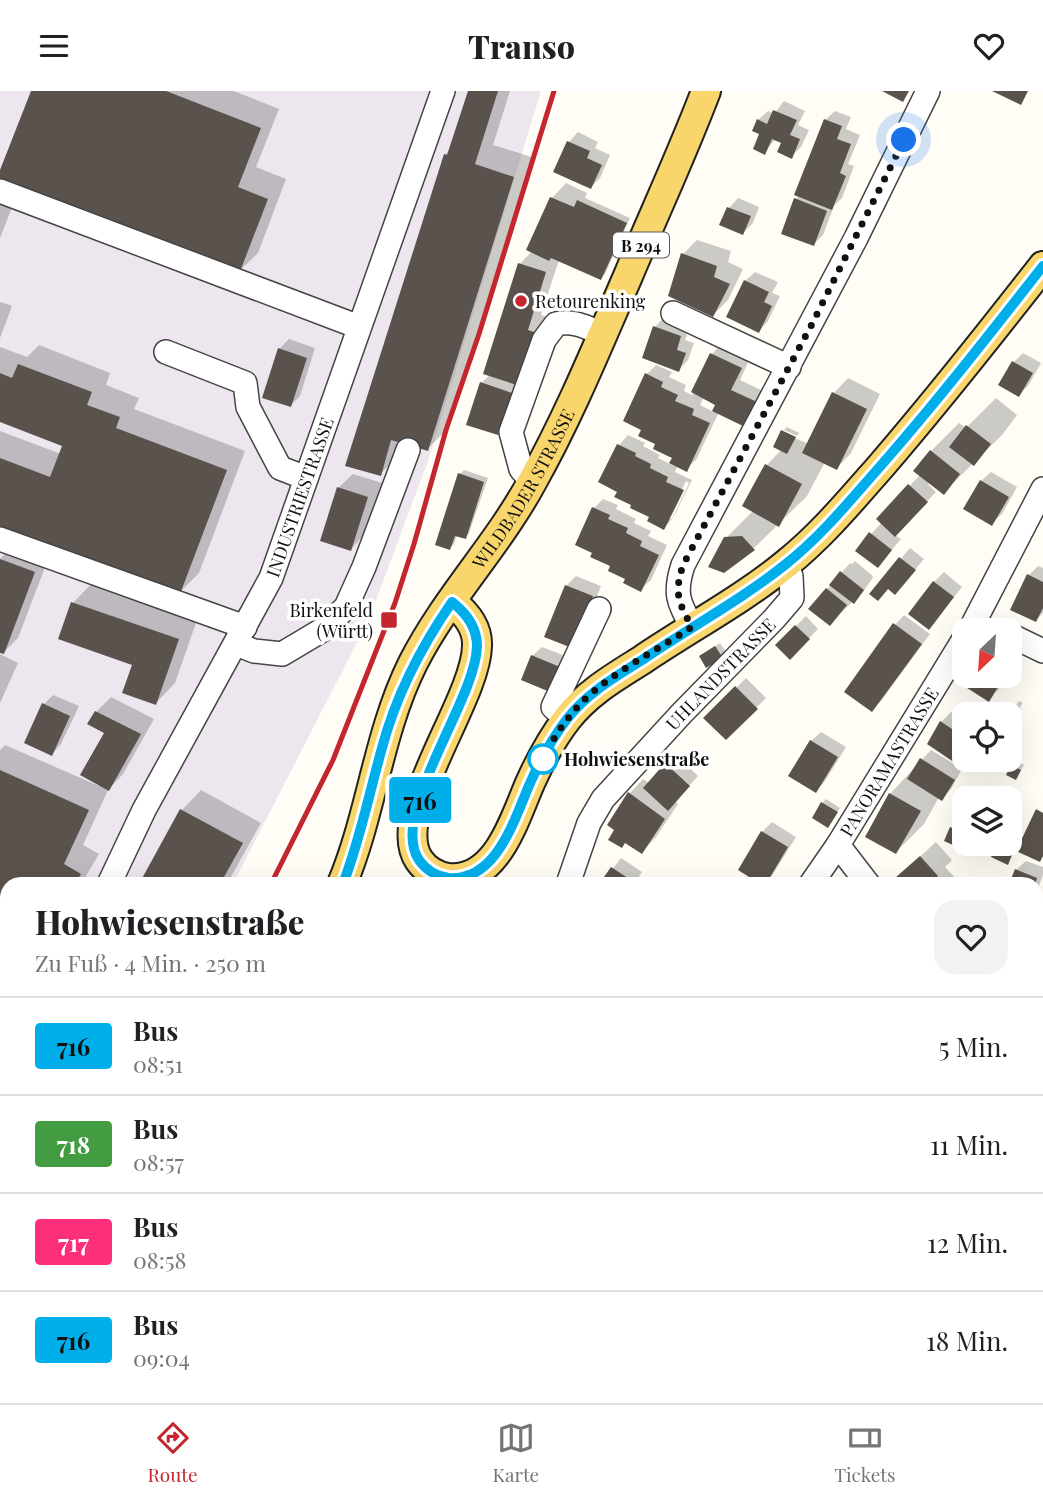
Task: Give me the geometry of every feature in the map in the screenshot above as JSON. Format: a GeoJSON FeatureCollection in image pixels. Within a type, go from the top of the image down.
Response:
{"type":"FeatureCollection","features":[{"type":"Feature","properties":{"kind":"main road","name":"WILDBADER STRASSE"},"geometry":{"type":"LineString","coordinates":[[345,877],[361,832],[382,747],[414,663],[532,482],[603,334],[679,161],[706,91]]}},
{"type":"Feature","properties":{"kind":"main road"},"geometry":{"type":"LineString","coordinates":[[471,877],[485,867],[502,845],[532,778],[567,720],[583,701],[608,681],[785,565],[815,539],[902,442],[1043,266]]}},
{"type":"Feature","properties":{"kind":"main road"},"geometry":{"type":"LineString","coordinates":[[446,877],[436,875],[426,868],[413,848],[412,834],[418,802],[469,678],[477,647],[472,623],[452,602]]}},
{"type":"Feature","properties":{"kind":"street","name":"INDUSTRIESTRASSE"},"geometry":{"type":"LineString","coordinates":[[111,877],[144,810],[271,578],[443,91]]}},
{"type":"Feature","properties":{"kind":"street"},"geometry":{"type":"LineString","coordinates":[[692,627],[679,604],[676,586],[683,565],[789,367],[863,241],[928,91]]}},
{"type":"Feature","properties":{"kind":"street"},"geometry":{"type":"LineString","coordinates":[[0,191],[359,327]]}},
{"type":"Feature","properties":{"kind":"street"},"geometry":{"type":"LineString","coordinates":[[673,313],[789,367]]}},
{"type":"Feature","properties":{"kind":"street"},"geometry":{"type":"LineString","coordinates":[[532,482],[522,468],[511,432],[544,340],[556,324],[573,321],[603,334]]}},
{"type":"Feature","properties":{"kind":"street"},"geometry":{"type":"LineString","coordinates":[[166,352],[245,383],[248,407],[280,468],[306,478]]}},
{"type":"Feature","properties":{"kind":"street"},"geometry":{"type":"LineString","coordinates":[[0,539],[240,636],[254,651],[282,653],[324,629],[346,607],[408,450]]}},
{"type":"Feature","properties":{"kind":"street","name":"PANORAMASTRASSE"},"geometry":{"type":"LineString","coordinates":[[976,618],[1043,489]]}},
{"type":"Feature","properties":{"kind":"street","name":"UHLANDSTRASSE"},"geometry":{"type":"LineString","coordinates":[[570,877],[589,823],[603,799],[792,598],[791,576],[785,565]]}},
{"type":"Feature","properties":{"kind":"street"},"geometry":{"type":"LineString","coordinates":[[567,720],[553,707],[599,609]]}},
{"type":"Feature","properties":{"kind":"street"},"geometry":{"type":"LineString","coordinates":[[1022,641],[1043,651]]}},
{"type":"Feature","properties":{"kind":"street","name":"PANORAMASTRASSE"},"geometry":{"type":"LineString","coordinates":[[816,877],[952,658]]}},
{"type":"Feature","properties":{"kind":"street"},"geometry":{"type":"LineString","coordinates":[[838,845],[863,877]]}},
{"type":"Feature","properties":{"kind":"shaded area"},"geometry":{"type":"Polygon","coordinates":[[[0,91],[541,91],[428,461],[369,619],[237,877],[0,877],[0,91]]]}},
{"type":"Feature","properties":{"kind":"building"},"geometry":{"type":"Polygon","coordinates":[[[31,91],[166,91],[261,128],[238,187],[268,199],[239,274],[0,181],[0,170],[31,91]]]}},
{"type":"Feature","properties":{"kind":"building"},"geometry":{"type":"Polygon","coordinates":[[[468,91],[498,91],[475,164],[514,177],[428,451],[391,440],[381,476],[345,466],[444,154],[447,155],[468,91]]]}},
{"type":"Feature","properties":{"kind":"building"},"geometry":{"type":"Polygon","coordinates":[[[882,91],[909,91],[903,102],[882,91]]]}},
{"type":"Feature","properties":{"kind":"building"},"geometry":{"type":"Polygon","coordinates":[[[992,91],[1028,91],[1021,105],[992,91]]]}},
{"type":"Feature","properties":{"kind":"building"},"geometry":{"type":"Polygon","coordinates":[[[773,110],[797,120],[790,135],[800,139],[792,159],[777,152],[781,143],[772,139],[765,155],[753,149],[759,134],[752,131],[757,119],[767,124],[773,110]]]}},
{"type":"Feature","properties":{"kind":"building"},"geometry":{"type":"Polygon","coordinates":[[[824,119],[842,126],[837,139],[851,144],[840,173],[846,176],[832,210],[794,195],[824,119]]]}},
{"type":"Feature","properties":{"kind":"building"},"geometry":{"type":"Polygon","coordinates":[[[567,141],[590,151],[587,158],[602,165],[591,189],[553,172],[567,141]]]}},
{"type":"Feature","properties":{"kind":"building"},"geometry":{"type":"Polygon","coordinates":[[[550,197],[574,207],[577,200],[627,223],[601,280],[526,250],[550,197]]]}},
{"type":"Feature","properties":{"kind":"building"},"geometry":{"type":"Polygon","coordinates":[[[794,198],[827,211],[814,246],[781,234],[794,198]]]}},
{"type":"Feature","properties":{"kind":"building"},"geometry":{"type":"Polygon","coordinates":[[[727,207],[751,216],[743,235],[719,225],[727,207]]]}},
{"type":"Feature","properties":{"kind":"building"},"geometry":{"type":"Polygon","coordinates":[[[681,253],[717,266],[714,277],[730,284],[713,317],[668,296],[681,253]]]}},
{"type":"Feature","properties":{"kind":"building","name":"Retourenking"},"geometry":{"type":"Polygon","coordinates":[[[518,263],[546,272],[528,330],[540,334],[523,387],[483,374],[518,263]]]}},
{"type":"Feature","properties":{"kind":"building"},"geometry":{"type":"Polygon","coordinates":[[[744,280],[769,292],[764,302],[772,306],[759,333],[726,317],[744,280]]]}},
{"type":"Feature","properties":{"kind":"building"},"geometry":{"type":"Polygon","coordinates":[[[653,326],[681,336],[677,350],[686,353],[679,372],[642,358],[653,326]]]}},
{"type":"Feature","properties":{"kind":"building"},"geometry":{"type":"Polygon","coordinates":[[[278,348],[307,358],[291,407],[262,398],[278,348]]]}},
{"type":"Feature","properties":{"kind":"building"},"geometry":{"type":"Polygon","coordinates":[[[710,353],[742,368],[731,390],[757,402],[745,427],[712,411],[715,405],[691,392],[710,353]]]}},
{"type":"Feature","properties":{"kind":"building"},"geometry":{"type":"Polygon","coordinates":[[[1012,361],[1033,373],[1019,397],[998,385],[1012,361]]]}},
{"type":"Feature","properties":{"kind":"building"},"geometry":{"type":"Polygon","coordinates":[[[18,364],[92,392],[87,405],[120,417],[116,428],[227,470],[180,594],[0,526],[0,458],[50,477],[62,446],[0,422],[0,373],[12,378],[18,364]]]}},
{"type":"Feature","properties":{"kind":"building"},"geometry":{"type":"Polygon","coordinates":[[[645,373],[663,382],[661,387],[678,395],[675,401],[694,409],[692,415],[710,423],[687,472],[669,463],[672,458],[653,449],[655,444],[638,436],[641,430],[623,421],[645,373]]]}},
{"type":"Feature","properties":{"kind":"building"},"geometry":{"type":"Polygon","coordinates":[[[480,382],[512,393],[498,435],[466,425],[480,382]]]}},
{"type":"Feature","properties":{"kind":"building"},"geometry":{"type":"Polygon","coordinates":[[[832,392],[867,409],[837,470],[802,453],[832,392]]]}},
{"type":"Feature","properties":{"kind":"building"},"geometry":{"type":"Polygon","coordinates":[[[966,425],[991,444],[974,466],[949,447],[966,425]]]}},
{"type":"Feature","properties":{"kind":"building"},"geometry":{"type":"Polygon","coordinates":[[[781,430],[796,437],[787,454],[773,447],[781,430]]]}},
{"type":"Feature","properties":{"kind":"building"},"geometry":{"type":"Polygon","coordinates":[[[617,444],[636,453],[635,456],[651,464],[650,468],[668,477],[666,482],[684,490],[664,530],[647,521],[649,517],[630,508],[631,505],[614,497],[617,492],[598,482],[617,444]]]}},
{"type":"Feature","properties":{"kind":"building"},"geometry":{"type":"Polygon","coordinates":[[[930,450],[960,474],[944,495],[913,471],[930,450]]]}},
{"type":"Feature","properties":{"kind":"building"},"geometry":{"type":"Polygon","coordinates":[[[765,464],[802,484],[779,527],[742,506],[765,464]]]}},
{"type":"Feature","properties":{"kind":"building"},"geometry":{"type":"Polygon","coordinates":[[[458,473],[484,482],[466,539],[455,536],[450,550],[435,545],[458,473]]]}},
{"type":"Feature","properties":{"kind":"building"},"geometry":{"type":"Polygon","coordinates":[[[980,480],[1009,497],[992,526],[963,509],[980,480]]]}},
{"type":"Feature","properties":{"kind":"building"},"geometry":{"type":"Polygon","coordinates":[[[908,484],[928,502],[895,537],[876,519],[908,484]]]}},
{"type":"Feature","properties":{"kind":"building"},"geometry":{"type":"Polygon","coordinates":[[[337,487],[368,497],[351,551],[320,541],[337,487]]]}},
{"type":"Feature","properties":{"kind":"building"},"geometry":{"type":"Polygon","coordinates":[[[592,507],[610,515],[608,519],[628,528],[626,533],[642,541],[640,546],[659,555],[641,592],[623,583],[625,579],[608,571],[610,566],[590,557],[592,553],[575,545],[592,507]]]}},
{"type":"Feature","properties":{"kind":"building"},"geometry":{"type":"Polygon","coordinates":[[[869,532],[892,550],[878,568],[855,551],[869,532]]]}},
{"type":"Feature","properties":{"kind":"building"},"geometry":{"type":"Polygon","coordinates":[[[742,536],[755,550],[724,573],[708,567],[724,537],[742,536]]]}},
{"type":"Feature","properties":{"kind":"building"},"geometry":{"type":"Polygon","coordinates":[[[899,557],[916,570],[895,595],[888,589],[878,601],[869,594],[899,557]]]}},
{"type":"Feature","properties":{"kind":"building"},"geometry":{"type":"Polygon","coordinates":[[[0,559],[35,572],[4,654],[0,653],[0,559]]]}},
{"type":"Feature","properties":{"kind":"building"},"geometry":{"type":"Polygon","coordinates":[[[840,571],[864,590],[854,604],[829,585],[840,571]]]}},
{"type":"Feature","properties":{"kind":"building"},"geometry":{"type":"Polygon","coordinates":[[[1027,574],[1043,582],[1043,608],[1036,622],[1010,610],[1027,574]]]}},
{"type":"Feature","properties":{"kind":"building"},"geometry":{"type":"Polygon","coordinates":[[[933,581],[954,597],[929,630],[908,614],[933,581]]]}},
{"type":"Feature","properties":{"kind":"building"},"geometry":{"type":"Polygon","coordinates":[[[565,585],[593,596],[572,648],[544,637],[565,585]]]}},
{"type":"Feature","properties":{"kind":"building"},"geometry":{"type":"Polygon","coordinates":[[[826,588],[847,605],[830,626],[808,609],[826,588]]]}},
{"type":"Feature","properties":{"kind":"building"},"geometry":{"type":"Polygon","coordinates":[[[71,602],[179,639],[156,705],[122,693],[132,665],[58,639],[71,602]]]}},
{"type":"Feature","properties":{"kind":"building"},"geometry":{"type":"Polygon","coordinates":[[[893,623],[922,644],[872,712],[844,692],[893,623]]]}},
{"type":"Feature","properties":{"kind":"building"},"geometry":{"type":"Polygon","coordinates":[[[795,625],[810,639],[790,660],[775,645],[795,625]]]}},
{"type":"Feature","properties":{"kind":"building"},"geometry":{"type":"Polygon","coordinates":[[[715,646],[723,658],[706,668],[699,656],[715,646]]]}},
{"type":"Feature","properties":{"kind":"building"},"geometry":{"type":"Polygon","coordinates":[[[531,655],[560,667],[550,692],[521,680],[531,655]]]}},
{"type":"Feature","properties":{"kind":"building"},"geometry":{"type":"Polygon","coordinates":[[[735,686],[758,709],[726,740],[703,718],[735,686]]]}},
{"type":"Feature","properties":{"kind":"building"},"geometry":{"type":"Polygon","coordinates":[[[967,688],[997,688],[989,702],[967,688]]]}},
{"type":"Feature","properties":{"kind":"building"},"geometry":{"type":"Polygon","coordinates":[[[42,703],[70,716],[52,756],[24,743],[42,703]]]}},
{"type":"Feature","properties":{"kind":"building"},"geometry":{"type":"Polygon","coordinates":[[[95,711],[141,734],[109,791],[80,775],[104,733],[87,724],[95,711]]]}},
{"type":"Feature","properties":{"kind":"building"},"geometry":{"type":"Polygon","coordinates":[[[940,721],[952,729],[952,761],[927,744],[940,721]]]}},
{"type":"Feature","properties":{"kind":"building"},"geometry":{"type":"Polygon","coordinates":[[[810,740],[838,757],[816,793],[788,776],[810,740]]]}},
{"type":"Feature","properties":{"kind":"building"},"geometry":{"type":"Polygon","coordinates":[[[920,758],[955,780],[942,801],[907,779],[920,758]]]}},
{"type":"Feature","properties":{"kind":"building"},"geometry":{"type":"Polygon","coordinates":[[[665,763],[690,786],[668,811],[643,788],[665,763]]]}},
{"type":"Feature","properties":{"kind":"building"},"geometry":{"type":"Polygon","coordinates":[[[0,770],[89,810],[64,864],[81,874],[79,877],[0,877],[0,770]]]}},
{"type":"Feature","properties":{"kind":"building"},"geometry":{"type":"Polygon","coordinates":[[[1008,772],[1020,772],[1016,780],[1006,775],[1008,772]]]}},
{"type":"Feature","properties":{"kind":"building"},"geometry":{"type":"Polygon","coordinates":[[[628,792],[665,819],[642,854],[625,843],[622,848],[608,840],[614,830],[607,825],[628,792]]]}},
{"type":"Feature","properties":{"kind":"building"},"geometry":{"type":"Polygon","coordinates":[[[889,793],[921,811],[896,854],[865,837],[889,793]]]}},
{"type":"Feature","properties":{"kind":"building"},"geometry":{"type":"Polygon","coordinates":[[[821,802],[838,812],[828,828],[812,818],[821,802]]]}},
{"type":"Feature","properties":{"kind":"building"},"geometry":{"type":"Polygon","coordinates":[[[180,809],[243,843],[224,877],[143,877],[180,809]]]}},
{"type":"Feature","properties":{"kind":"building"},"geometry":{"type":"Polygon","coordinates":[[[1036,809],[1043,813],[1043,856],[1040,862],[1022,854],[1022,838],[1036,809]]]}},
{"type":"Feature","properties":{"kind":"building"},"geometry":{"type":"Polygon","coordinates":[[[950,827],[952,828],[952,845],[944,841],[950,827]]]}},
{"type":"Feature","properties":{"kind":"building"},"geometry":{"type":"Polygon","coordinates":[[[761,831],[788,847],[770,877],[749,877],[738,870],[761,831]]]}},
{"type":"Feature","properties":{"kind":"building"},"geometry":{"type":"Polygon","coordinates":[[[920,856],[938,876],[937,877],[896,877],[920,856]]]}},
{"type":"Feature","properties":{"kind":"building"},"geometry":{"type":"Polygon","coordinates":[[[991,856],[1012,856],[1008,865],[991,856]]]}},
{"type":"Feature","properties":{"kind":"building"},"geometry":{"type":"Polygon","coordinates":[[[611,867],[626,877],[604,877],[611,867]]]}},
{"type":"Feature","properties":{"kind":"building"},"geometry":{"type":"Polygon","coordinates":[[[1015,869],[1035,877],[1012,877],[1015,869]]]}},
{"type":"Feature","properties":{"kind":"railway"},"geometry":{"type":"LineString","coordinates":[[274,877],[333,760],[395,603],[446,430],[479,334],[554,91]]}},
{"type":"Feature","properties":{"kind":"bus line","name":"716"},"geometry":{"type":"LineString","coordinates":[[460,877],[470,876],[485,867],[502,845],[547,751],[583,701],[608,681],[785,565],[815,539],[902,442],[1043,266]]}},
{"type":"Feature","properties":{"kind":"bus line","name":"716"},"geometry":{"type":"LineString","coordinates":[[345,877],[361,832],[382,747],[398,700],[414,663],[452,602],[472,623],[477,647],[469,678],[418,802],[412,834],[413,848],[418,858],[436,875],[446,877]]}},
{"type":"Feature","properties":{"kind":"place","name":"Retourenking"},"geometry":{"type":"Point","coordinates":[521,301]}},
{"type":"Feature","properties":{"kind":"place","name":"Birkenfeld (Württ)"},"geometry":{"type":"Point","coordinates":[389,620]}},
{"type":"Feature","properties":{"kind":"place","name":"Hohwiesenstraße"},"geometry":{"type":"Point","coordinates":[543,759]}},
{"type":"Feature","properties":{"kind":"route"},"geometry":{"type":"LineString","coordinates":[[543,759],[539,765],[567,720],[583,701],[608,681],[692,627],[679,604],[676,586],[683,565],[812,324],[904,140]]}}]}
